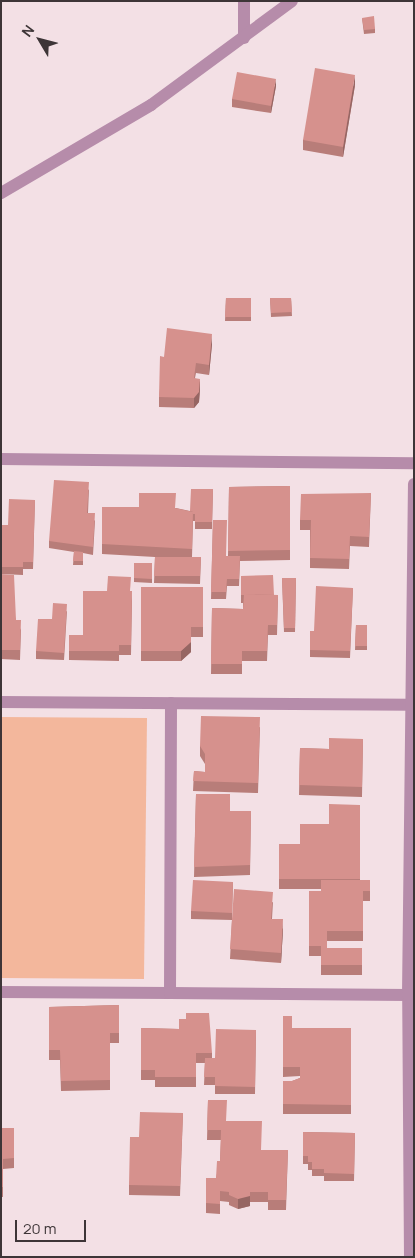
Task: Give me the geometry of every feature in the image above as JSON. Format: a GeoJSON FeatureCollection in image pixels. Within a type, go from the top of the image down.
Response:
{"type":"FeatureCollection","features":[{"type":"Feature","properties":{"kind":"street"},"geometry":{"type":"LineString","coordinates":[[244,1],[244,38]]}},
{"type":"Feature","properties":{"kind":"street"},"geometry":{"type":"LineString","coordinates":[[1,193],[151,105],[292,1]]}},
{"type":"Feature","properties":{"kind":"street"},"geometry":{"type":"LineString","coordinates":[[1,459],[414,462]]}},
{"type":"Feature","properties":{"kind":"street"},"geometry":{"type":"LineString","coordinates":[[410,1257],[408,995],[414,484]]}},
{"type":"Feature","properties":{"kind":"street"},"geometry":{"type":"LineString","coordinates":[[1,702],[410,705]]}},
{"type":"Feature","properties":{"kind":"street"},"geometry":{"type":"LineString","coordinates":[[170,994],[171,703]]}},
{"type":"Feature","properties":{"kind":"street"},"geometry":{"type":"LineString","coordinates":[[1,992],[408,995]]}},
{"type":"Feature","properties":{"kind":"shaded area"},"geometry":{"type":"Polygon","coordinates":[[[1,717],[147,718],[144,979],[1,978],[1,717]]]}},
{"type":"Feature","properties":{"kind":"building"},"geometry":{"type":"Polygon","coordinates":[[[374,16],[375,29],[364,30],[362,18],[374,16]]]}},
{"type":"Feature","properties":{"kind":"building"},"geometry":{"type":"Polygon","coordinates":[[[315,68],[355,75],[343,147],[303,140],[315,68]]]}},
{"type":"Feature","properties":{"kind":"building"},"geometry":{"type":"Polygon","coordinates":[[[237,72],[276,79],[271,106],[232,99],[237,72]]]}},
{"type":"Feature","properties":{"kind":"building"},"geometry":{"type":"Polygon","coordinates":[[[226,298],[251,298],[251,317],[225,317],[226,298]]]}},
{"type":"Feature","properties":{"kind":"building"},"geometry":{"type":"Polygon","coordinates":[[[270,298],[291,298],[292,312],[271,313],[270,298]]]}},
{"type":"Feature","properties":{"kind":"building"},"geometry":{"type":"Polygon","coordinates":[[[167,328],[212,334],[209,365],[196,363],[194,378],[200,379],[199,392],[194,398],[159,397],[160,356],[164,357],[167,328]]]}},
{"type":"Feature","properties":{"kind":"building"},"geometry":{"type":"Polygon","coordinates":[[[54,480],[89,482],[87,513],[95,513],[93,547],[49,541],[54,480]]]}},
{"type":"Feature","properties":{"kind":"building"},"geometry":{"type":"Polygon","coordinates":[[[290,486],[290,550],[228,551],[229,487],[290,486]]]}},
{"type":"Feature","properties":{"kind":"building"},"geometry":{"type":"Polygon","coordinates":[[[191,489],[213,489],[212,522],[195,522],[195,514],[190,511],[191,489]]]}},
{"type":"Feature","properties":{"kind":"building"},"geometry":{"type":"Polygon","coordinates":[[[139,493],[176,493],[175,508],[193,512],[192,549],[102,544],[102,507],[139,507],[139,493]]]}},
{"type":"Feature","properties":{"kind":"building"},"geometry":{"type":"Polygon","coordinates":[[[371,493],[369,537],[350,536],[349,559],[310,558],[311,520],[300,520],[301,494],[371,493]]]}},
{"type":"Feature","properties":{"kind":"building"},"geometry":{"type":"Polygon","coordinates":[[[9,499],[35,500],[33,562],[23,562],[23,567],[1,567],[1,525],[8,525],[9,499]]]}},
{"type":"Feature","properties":{"kind":"building"},"geometry":{"type":"Polygon","coordinates":[[[213,520],[227,520],[226,556],[240,556],[239,579],[227,579],[226,592],[211,592],[213,520]]]}},
{"type":"Feature","properties":{"kind":"building"},"geometry":{"type":"Polygon","coordinates":[[[74,551],[83,552],[83,561],[73,561],[74,551]]]}},
{"type":"Feature","properties":{"kind":"building"},"geometry":{"type":"Polygon","coordinates":[[[155,557],[201,557],[200,576],[154,576],[155,557]]]}},
{"type":"Feature","properties":{"kind":"building"},"geometry":{"type":"Polygon","coordinates":[[[134,563],[152,563],[152,579],[134,578],[134,563]]]}},
{"type":"Feature","properties":{"kind":"building"},"geometry":{"type":"Polygon","coordinates":[[[1,574],[14,575],[16,620],[21,620],[20,650],[1,650],[1,574]]]}},
{"type":"Feature","properties":{"kind":"building"},"geometry":{"type":"Polygon","coordinates":[[[273,575],[274,595],[241,595],[241,576],[273,575]]]}},
{"type":"Feature","properties":{"kind":"building"},"geometry":{"type":"Polygon","coordinates":[[[108,576],[131,577],[130,591],[107,591],[108,576]]]}},
{"type":"Feature","properties":{"kind":"building"},"geometry":{"type":"Polygon","coordinates":[[[282,578],[296,578],[295,628],[284,628],[282,578]]]}},
{"type":"Feature","properties":{"kind":"building"},"geometry":{"type":"Polygon","coordinates":[[[316,586],[353,588],[350,651],[310,650],[310,631],[314,631],[316,586]]]}},
{"type":"Feature","properties":{"kind":"building"},"geometry":{"type":"Polygon","coordinates":[[[141,587],[203,587],[203,627],[191,627],[191,642],[181,651],[141,651],[141,587]]]}},
{"type":"Feature","properties":{"kind":"building"},"geometry":{"type":"Polygon","coordinates":[[[83,591],[132,591],[131,645],[119,645],[119,651],[69,651],[69,635],[83,635],[83,591]]]}},
{"type":"Feature","properties":{"kind":"building"},"geometry":{"type":"Polygon","coordinates":[[[244,594],[278,595],[277,625],[268,625],[267,651],[242,651],[242,664],[211,664],[212,608],[243,609],[244,594]]]}},
{"type":"Feature","properties":{"kind":"building"},"geometry":{"type":"Polygon","coordinates":[[[53,603],[67,604],[64,653],[36,651],[38,619],[52,619],[53,603]]]}},
{"type":"Feature","properties":{"kind":"building"},"geometry":{"type":"Polygon","coordinates":[[[356,625],[367,625],[367,646],[355,646],[356,625]]]}},
{"type":"Feature","properties":{"kind":"building"},"geometry":{"type":"Polygon","coordinates":[[[201,716],[260,717],[258,783],[193,781],[194,771],[205,772],[205,754],[200,746],[201,716]]]}},
{"type":"Feature","properties":{"kind":"building"},"geometry":{"type":"Polygon","coordinates":[[[329,738],[363,739],[362,787],[299,785],[300,748],[329,749],[329,738]]]}},
{"type":"Feature","properties":{"kind":"building"},"geometry":{"type":"Polygon","coordinates":[[[196,794],[230,794],[230,811],[251,811],[250,865],[194,867],[196,794]]]}},
{"type":"Feature","properties":{"kind":"building"},"geometry":{"type":"Polygon","coordinates":[[[329,804],[360,805],[360,879],[279,879],[279,844],[300,844],[300,824],[329,824],[329,804]]]}},
{"type":"Feature","properties":{"kind":"building"},"geometry":{"type":"Polygon","coordinates":[[[193,880],[233,882],[232,913],[191,911],[193,880]]]}},
{"type":"Feature","properties":{"kind":"building"},"geometry":{"type":"Polygon","coordinates":[[[321,880],[370,880],[370,891],[363,891],[363,931],[327,931],[327,948],[362,948],[362,965],[321,965],[321,946],[309,946],[309,891],[321,891],[321,880]]]}},
{"type":"Feature","properties":{"kind":"building"},"geometry":{"type":"Polygon","coordinates":[[[234,889],[273,892],[271,919],[283,919],[281,953],[230,949],[234,889]]]}},
{"type":"Feature","properties":{"kind":"building"},"geometry":{"type":"Polygon","coordinates":[[[119,1005],[119,1033],[110,1033],[110,1080],[61,1081],[60,1050],[49,1050],[49,1007],[119,1005]]]}},
{"type":"Feature","properties":{"kind":"building"},"geometry":{"type":"Polygon","coordinates":[[[186,1013],[209,1013],[212,1053],[196,1053],[196,1077],[155,1077],[155,1070],[141,1070],[141,1028],[179,1029],[179,1019],[186,1019],[186,1013]]]}},
{"type":"Feature","properties":{"kind":"building"},"geometry":{"type":"Polygon","coordinates":[[[283,1016],[292,1016],[292,1028],[351,1028],[351,1105],[283,1104],[283,1081],[292,1081],[300,1078],[300,1067],[283,1067],[283,1016]]]}},
{"type":"Feature","properties":{"kind":"building"},"geometry":{"type":"Polygon","coordinates":[[[216,1029],[256,1030],[255,1087],[215,1086],[215,1077],[204,1077],[205,1058],[215,1058],[216,1029]]]}},
{"type":"Feature","properties":{"kind":"building"},"geometry":{"type":"Polygon","coordinates":[[[208,1100],[227,1100],[226,1121],[262,1121],[261,1150],[288,1150],[286,1200],[268,1200],[268,1192],[250,1192],[250,1196],[238,1199],[229,1195],[229,1192],[220,1191],[220,1204],[206,1203],[206,1178],[216,1178],[217,1161],[220,1161],[221,1130],[207,1130],[208,1100]]]}},
{"type":"Feature","properties":{"kind":"building"},"geometry":{"type":"Polygon","coordinates":[[[140,1112],[183,1113],[180,1186],[129,1185],[130,1137],[139,1137],[140,1112]]]}},
{"type":"Feature","properties":{"kind":"building"},"geometry":{"type":"Polygon","coordinates":[[[1,1128],[14,1128],[14,1158],[3,1159],[3,1187],[1,1187],[1,1128]]]}},
{"type":"Feature","properties":{"kind":"building"},"geometry":{"type":"Polygon","coordinates":[[[303,1132],[355,1133],[354,1174],[324,1173],[324,1169],[312,1169],[312,1162],[308,1162],[308,1156],[303,1156],[303,1132]]]}}]}
